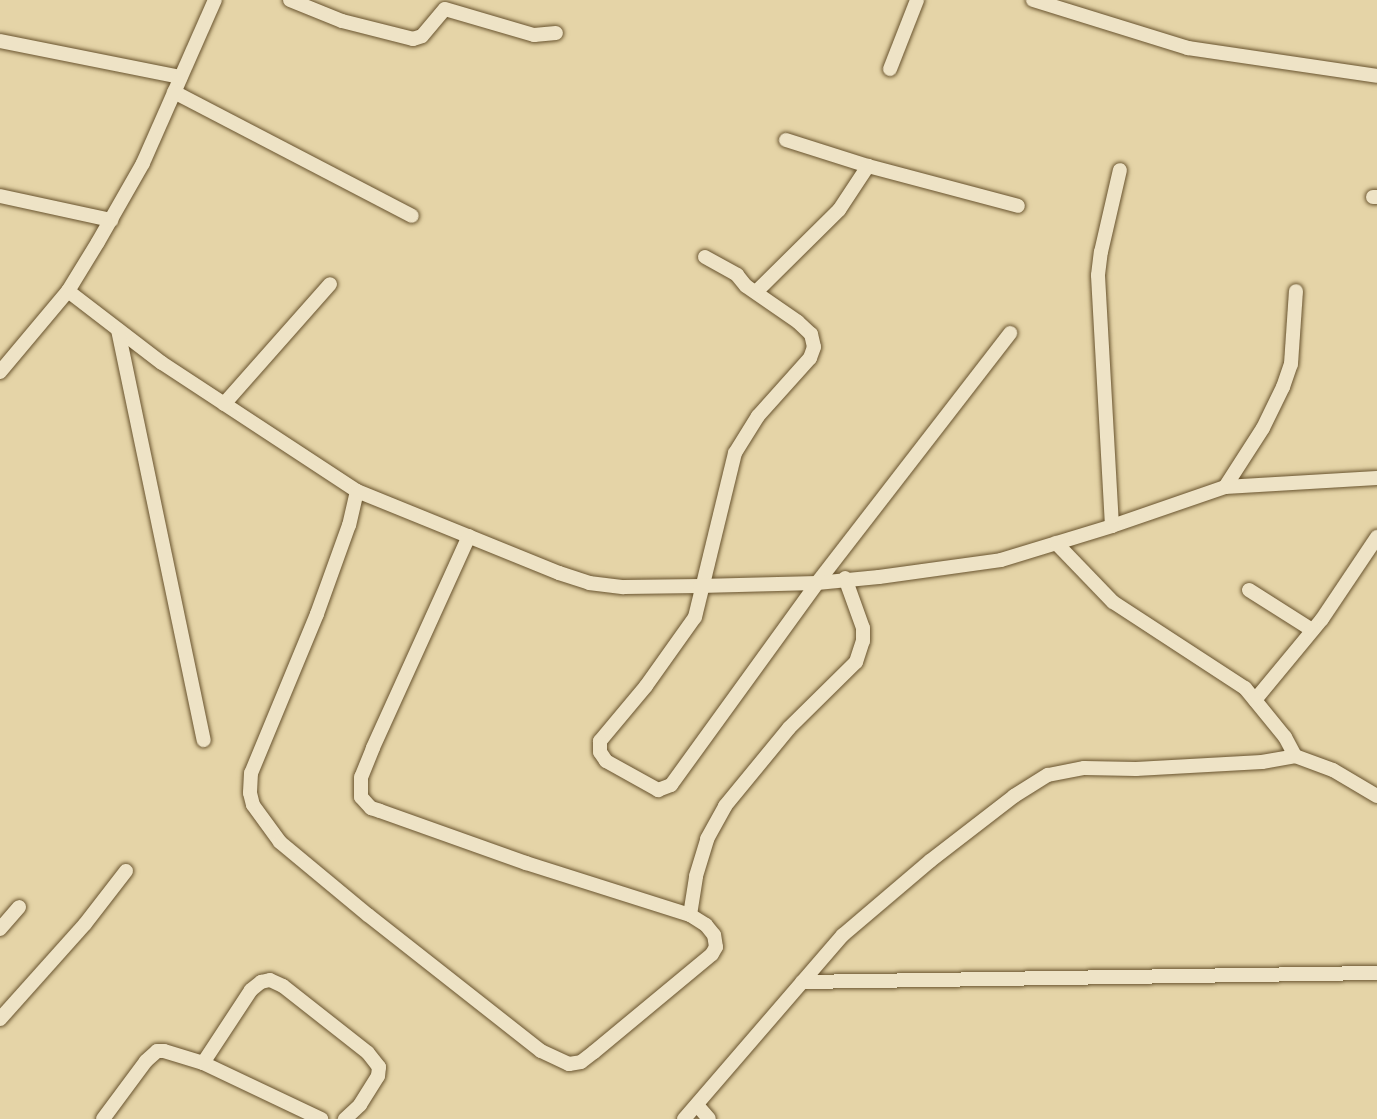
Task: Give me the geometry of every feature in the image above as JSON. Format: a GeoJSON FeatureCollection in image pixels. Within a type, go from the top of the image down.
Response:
{"type":"FeatureCollection","features":[{"type":"Feature","properties":{"kind":"street"},"geometry":{"type":"LineString","coordinates":[[0,372],[68,291],[111,220],[143,163],[215,0]]}},
{"type":"Feature","properties":{"kind":"street"},"geometry":{"type":"LineString","coordinates":[[290,0],[342,21],[413,39],[422,36],[445,9],[534,35],[556,33]]}},
{"type":"Feature","properties":{"kind":"street"},"geometry":{"type":"LineString","coordinates":[[890,69],[917,0]]}},
{"type":"Feature","properties":{"kind":"street"},"geometry":{"type":"LineString","coordinates":[[1033,0],[1188,48],[1377,76]]}},
{"type":"Feature","properties":{"kind":"street"},"geometry":{"type":"LineString","coordinates":[[0,41],[180,76]]}},
{"type":"Feature","properties":{"kind":"street"},"geometry":{"type":"LineString","coordinates":[[174,92],[411,216]]}},
{"type":"Feature","properties":{"kind":"street"},"geometry":{"type":"LineString","coordinates":[[786,140],[868,166],[1018,206]]}},
{"type":"Feature","properties":{"kind":"street"},"geometry":{"type":"LineString","coordinates":[[756,292],[839,210],[868,166]]}},
{"type":"Feature","properties":{"kind":"street"},"geometry":{"type":"LineString","coordinates":[[1112,526],[1098,275],[1120,170]]}},
{"type":"Feature","properties":{"kind":"street"},"geometry":{"type":"LineString","coordinates":[[0,196],[111,220]]}},
{"type":"Feature","properties":{"kind":"street"},"geometry":{"type":"LineString","coordinates":[[705,257],[737,275],[805,328],[811,334],[814,347],[810,358],[758,416],[735,453],[694,617],[646,686],[610,728],[599,746],[606,760],[658,790],[671,785],[818,583],[1010,333]]}},
{"type":"Feature","properties":{"kind":"street"},"geometry":{"type":"LineString","coordinates":[[224,404],[330,284]]}},
{"type":"Feature","properties":{"kind":"street"},"geometry":{"type":"LineString","coordinates":[[68,291],[118,330],[224,404],[357,491],[589,583],[624,587],[700,586],[818,583],[845,578],[879,577],[1001,560],[1112,526],[1225,487],[1377,478]]}},
{"type":"Feature","properties":{"kind":"street"},"geometry":{"type":"LineString","coordinates":[[1225,487],[1263,428],[1283,387],[1291,364],[1296,291]]}},
{"type":"Feature","properties":{"kind":"street"},"geometry":{"type":"LineString","coordinates":[[118,330],[204,740]]}},
{"type":"Feature","properties":{"kind":"street"},"geometry":{"type":"LineString","coordinates":[[357,491],[349,525],[317,614],[251,773],[250,793],[253,805],[280,842],[368,915],[541,1051],[560,1063],[580,1062],[712,954],[716,947],[714,935],[706,925],[690,915],[526,862],[371,808],[361,798],[362,777],[373,748],[469,536]]}},
{"type":"Feature","properties":{"kind":"street"},"geometry":{"type":"LineString","coordinates":[[1255,700],[1312,630],[1377,537]]}},
{"type":"Feature","properties":{"kind":"street"},"geometry":{"type":"LineString","coordinates":[[1056,543],[1113,602],[1236,682],[1255,700],[1285,737],[1294,756]]}},
{"type":"Feature","properties":{"kind":"street"},"geometry":{"type":"LineString","coordinates":[[690,915],[696,876],[707,839],[724,806],[789,728],[856,662],[863,641],[863,628],[845,578]]}},
{"type":"Feature","properties":{"kind":"street"},"geometry":{"type":"LineString","coordinates":[[1249,590],[1312,630]]}},
{"type":"Feature","properties":{"kind":"street"},"geometry":{"type":"LineString","coordinates":[[684,1119],[843,935],[887,895],[1014,796],[1048,775],[1084,768],[1136,769],[1262,762],[1294,756],[1333,770],[1377,796]]}},
{"type":"Feature","properties":{"kind":"street"},"geometry":{"type":"LineString","coordinates":[[0,1019],[85,924],[126,871]]}},
{"type":"Feature","properties":{"kind":"street"},"geometry":{"type":"LineString","coordinates":[[0,929],[19,907]]}},
{"type":"Feature","properties":{"kind":"street"},"geometry":{"type":"LineString","coordinates":[[802,982],[1377,973]]}},
{"type":"Feature","properties":{"kind":"street"},"geometry":{"type":"LineString","coordinates":[[203,1063],[250,990],[261,982],[270,980],[283,986],[368,1053],[379,1068],[378,1076],[360,1105],[345,1119]]}},
{"type":"Feature","properties":{"kind":"street"},"geometry":{"type":"LineString","coordinates":[[103,1119],[151,1055],[164,1051],[203,1063],[321,1119]]}},
{"type":"Feature","properties":{"kind":"street"},"geometry":{"type":"LineString","coordinates":[[697,1105],[709,1119]]}}]}
